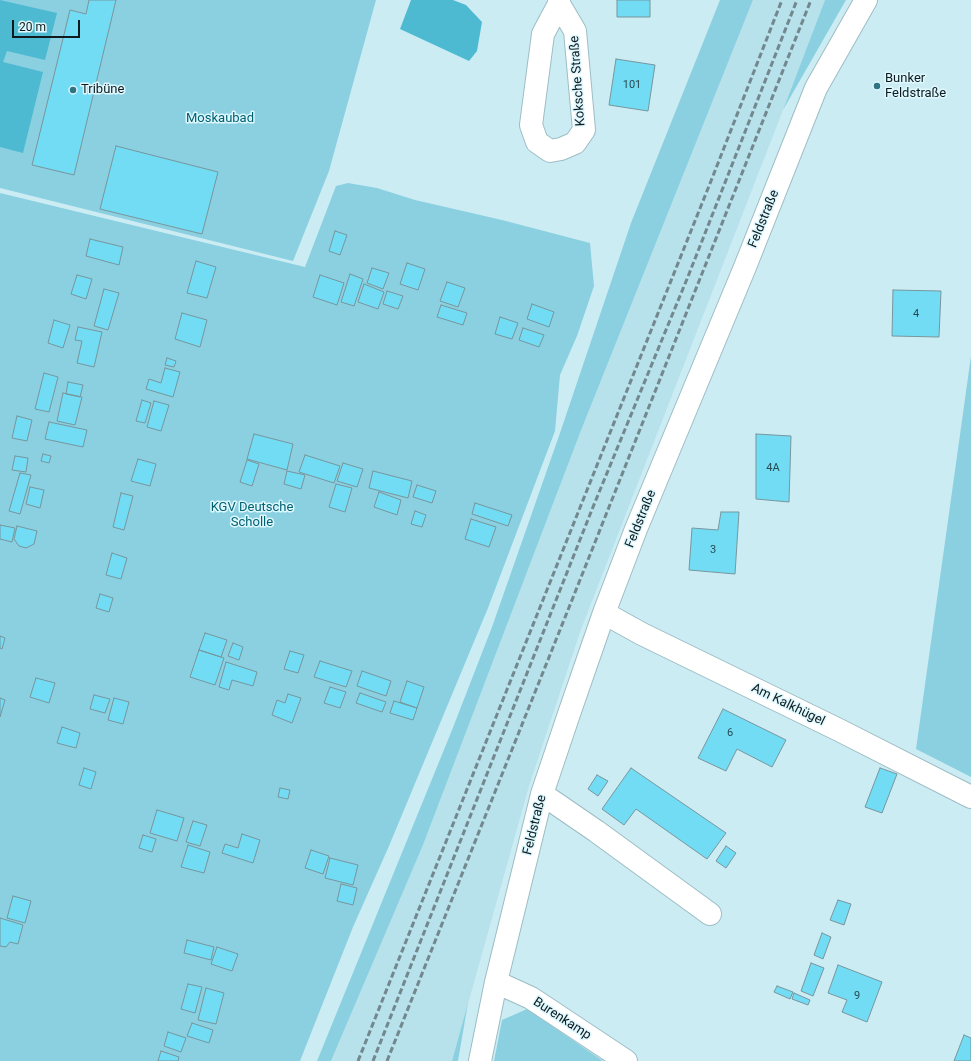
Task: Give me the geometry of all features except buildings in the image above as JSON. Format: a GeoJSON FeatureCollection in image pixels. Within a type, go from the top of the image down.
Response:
{"type":"FeatureCollection","features":[{"type":"Feature","properties":{"kind":"street","name":"Feldstraße"},"geometry":{"type":"LineString","coordinates":[[480,1061],[496,982],[542,794],[604,613],[636,529],[745,267],[816,88],[866,0]]}},
{"type":"Feature","properties":{"kind":"street","name":"Koksche Straße"},"geometry":{"type":"LineString","coordinates":[[559,2],[575,31],[584,130],[575,143],[561,149],[550,151],[537,142],[531,125],[543,34],[559,2]]}},
{"type":"Feature","properties":{"kind":"street","name":"Am Kalkhügel"},"geometry":{"type":"LineString","coordinates":[[604,613],[642,634],[971,797]]}},
{"type":"Feature","properties":{"kind":"street"},"geometry":{"type":"LineString","coordinates":[[542,794],[596,831],[710,914]]}},
{"type":"Feature","properties":{"kind":"street","name":"Burenkamp"},"geometry":{"type":"LineString","coordinates":[[496,982],[531,998],[626,1061]]}},
{"type":"Feature","properties":{"kind":"shaded area"},"geometry":{"type":"Polygon","coordinates":[[[0,0],[57,13],[45,60],[7,51],[3,62],[43,72],[23,153],[0,147],[0,0]]]}},
{"type":"Feature","properties":{"kind":"shaded area"},"geometry":{"type":"Polygon","coordinates":[[[411,0],[453,0],[466,5],[482,22],[477,51],[469,61],[400,29],[411,0]]]}},
{"type":"Feature","properties":{"kind":"shaded area"},"geometry":{"type":"Polygon","coordinates":[[[753,0],[825,0],[580,632],[529,786],[452,1061],[331,1061],[423,845],[580,433],[753,0]]]}},
{"type":"Feature","properties":{"kind":"green space","name":"Moskaubad"},"geometry":{"type":"Polygon","coordinates":[[[0,0],[376,0],[329,171],[293,261],[0,188],[0,0]]]}},
{"type":"Feature","properties":{"kind":"green space"},"geometry":{"type":"Polygon","coordinates":[[[720,0],[753,0],[580,433],[423,845],[331,1061],[317,1061],[452,730],[492,627],[631,223],[720,0]]]}},
{"type":"Feature","properties":{"kind":"green space"},"geometry":{"type":"Polygon","coordinates":[[[825,0],[846,0],[783,110],[825,0]]]}},
{"type":"Feature","properties":{"kind":"green space","name":"KGV Deutsche Scholle"},"geometry":{"type":"Polygon","coordinates":[[[348,183],[377,188],[415,200],[502,220],[590,243],[594,286],[577,336],[560,375],[555,431],[488,608],[389,846],[353,927],[300,1061],[0,1061],[0,193],[305,267],[336,186],[348,183]]]}},
{"type":"Feature","properties":{"kind":"green space"},"geometry":{"type":"Polygon","coordinates":[[[971,356],[971,777],[916,749],[971,356]]]}},
{"type":"Feature","properties":{"kind":"green space"},"geometry":{"type":"Polygon","coordinates":[[[468,1003],[458,1061],[452,1061],[468,1003]]]}},
{"type":"Feature","properties":{"kind":"green space"},"geometry":{"type":"Polygon","coordinates":[[[527,1009],[603,1061],[494,1061],[502,1020],[527,1009]]]}},
{"type":"Feature","properties":{"kind":"railway"},"geometry":{"type":"LineString","coordinates":[[358,1061],[711,181],[782,0]]}},
{"type":"Feature","properties":{"kind":"railway"},"geometry":{"type":"LineString","coordinates":[[373,1061],[593,507],[687,279],[797,0]]}},
{"type":"Feature","properties":{"kind":"railway"},"geometry":{"type":"LineString","coordinates":[[387,1061],[811,0]]}},
{"type":"Feature","properties":{"kind":"place","name":"Bunker Feldstraße"},"geometry":{"type":"Point","coordinates":[877,86]}},
{"type":"Feature","properties":{"kind":"place","name":"Tribüne"},"geometry":{"type":"Point","coordinates":[73,90]}}]}
